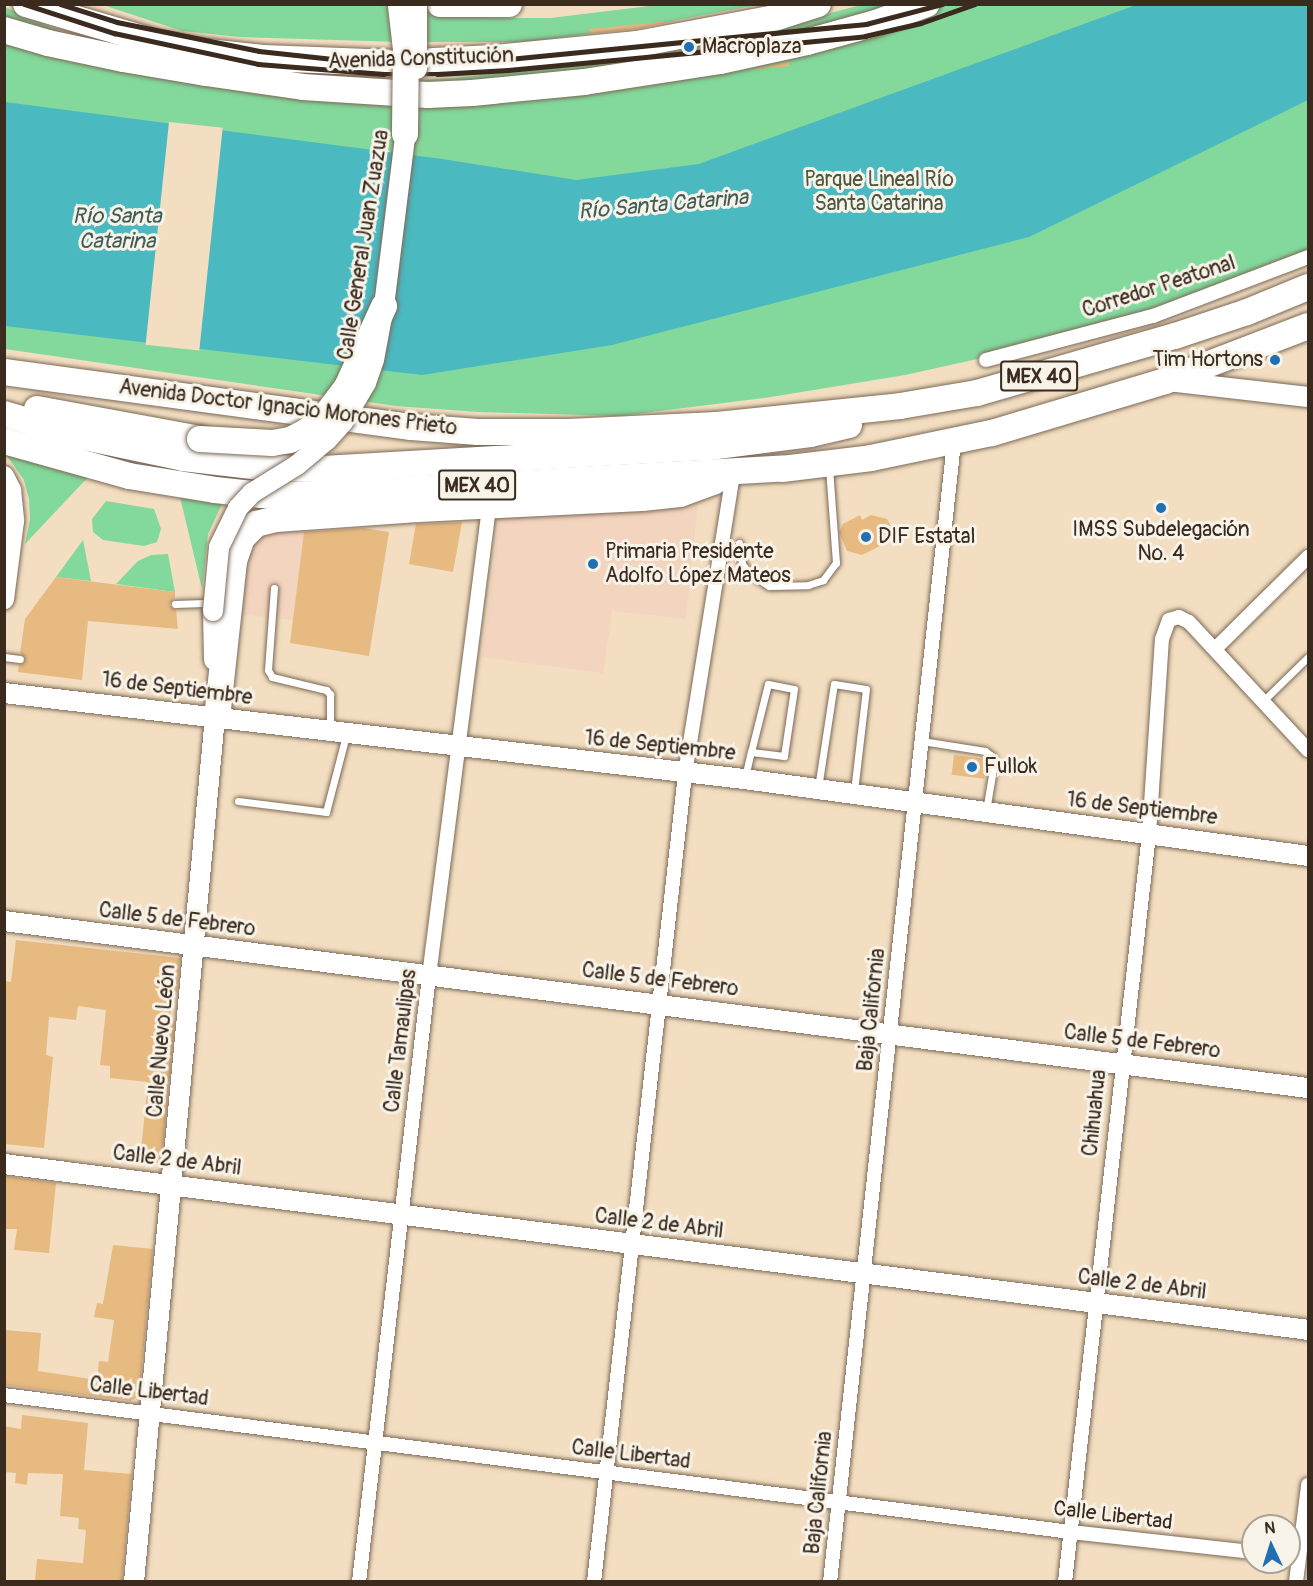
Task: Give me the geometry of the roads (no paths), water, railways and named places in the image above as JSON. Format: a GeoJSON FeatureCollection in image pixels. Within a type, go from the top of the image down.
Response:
{"type":"FeatureCollection","features":[{"type":"Feature","properties":{"kind":"highway","name":"Avenida Constitución"},"geometry":{"type":"LineString","coordinates":[[26,4],[154,42],[207,52],[263,58],[394,63],[494,58],[637,44],[774,18],[818,4]]}},
{"type":"Feature","properties":{"kind":"highway"},"geometry":{"type":"LineString","coordinates":[[400,4],[406,49],[405,134]]}},
{"type":"Feature","properties":{"kind":"highway"},"geometry":{"type":"LineString","coordinates":[[440,4],[510,4]]}},
{"type":"Feature","properties":{"kind":"highway"},"geometry":{"type":"LineString","coordinates":[[4,30],[48,43],[112,57],[206,73],[303,87],[428,95],[584,82],[720,61],[807,42],[876,23],[927,4]]}},
{"type":"Feature","properties":{"kind":"highway","name":"Avenida Doctor Ignacio Morones Prieto"},"geometry":{"type":"LineString","coordinates":[[4,372],[297,413],[411,427],[478,432],[569,432],[717,425],[900,406],[1006,386],[1153,343],[1247,312],[1308,287]]}},
{"type":"Feature","properties":{"kind":"highway"},"geometry":{"type":"LineString","coordinates":[[4,402],[200,439],[272,443],[306,432],[322,420],[346,387],[384,306]]}},
{"type":"Feature","properties":{"kind":"highway","name":"MEX 40"},"geometry":{"type":"LineString","coordinates":[[4,441],[129,476],[262,495],[328,494],[730,473],[829,464],[954,442],[1065,412],[1166,381],[1308,326]]}},
{"type":"Feature","properties":{"kind":"highway"},"geometry":{"type":"LineString","coordinates":[[16,417],[112,444],[183,458],[269,468],[323,469],[720,446],[810,434],[853,424],[900,406]]}},
{"type":"Feature","properties":{"kind":"highway"},"geometry":{"type":"LineString","coordinates":[[217,718],[234,561],[242,538],[256,524],[276,519],[680,494],[700,489],[730,473]]}},
{"type":"Feature","properties":{"kind":"street","name":"Calle General Juan Zuazua"},"geometry":{"type":"LineString","coordinates":[[213,607],[219,547],[227,526],[252,493],[313,453],[343,422],[366,383],[374,360],[384,306],[405,134],[418,60],[417,4]]}},
{"type":"Feature","properties":{"kind":"street","name":"Corredor Peatonal"},"geometry":{"type":"LineString","coordinates":[[986,360],[1153,316],[1308,257]]}},
{"type":"Feature","properties":{"kind":"street"},"geometry":{"type":"LineString","coordinates":[[1166,381],[1308,397]]}},
{"type":"Feature","properties":{"kind":"street","name":"Baja California"},"geometry":{"type":"LineString","coordinates":[[830,1581],[954,442]]}},
{"type":"Feature","properties":{"kind":"street"},"geometry":{"type":"LineString","coordinates":[[594,1581],[685,774],[730,473]]}},
{"type":"Feature","properties":{"kind":"street"},"geometry":{"type":"LineString","coordinates":[[4,476],[11,490],[14,513],[4,599]]}},
{"type":"Feature","properties":{"kind":"street","name":"Calle Tamaulipas"},"geometry":{"type":"LineString","coordinates":[[359,1581],[429,976],[489,506]]}},
{"type":"Feature","properties":{"kind":"street"},"geometry":{"type":"LineString","coordinates":[[1308,557],[1215,649],[1308,750]]}},
{"type":"Feature","properties":{"kind":"street","name":"Calle Nuevo León"},"geometry":{"type":"LineString","coordinates":[[134,1581],[217,718],[213,607]]}},
{"type":"Feature","properties":{"kind":"street","name":"Chihuahua"},"geometry":{"type":"LineString","coordinates":[[1065,1581],[1097,1303],[1121,1064],[1149,834],[1162,639],[1166,624],[1174,618],[1189,622],[1215,649]]}},
{"type":"Feature","properties":{"kind":"street","name":"16 de Septiembre"},"geometry":{"type":"LineString","coordinates":[[4,693],[685,774],[744,779],[916,804],[1308,855]]}},
{"type":"Feature","properties":{"kind":"street","name":"Calle 5 de Febrero"},"geometry":{"type":"LineString","coordinates":[[4,921],[659,1003],[1308,1088]]}},
{"type":"Feature","properties":{"kind":"street","name":"Calle 2 de Abril"},"geometry":{"type":"LineString","coordinates":[[4,1164],[1308,1330]]}},
{"type":"Feature","properties":{"kind":"street","name":"Calle Libertad"},"geometry":{"type":"LineString","coordinates":[[4,1395],[1071,1532],[1241,1551]]}},
{"type":"Feature","properties":{"kind":"street"},"geometry":{"type":"LineString","coordinates":[[1301,1542],[1308,1485]]}},
{"type":"Feature","properties":{"kind":"lane"},"geometry":{"type":"LineString","coordinates":[[739,543],[742,564],[749,573],[769,586],[808,585],[824,580],[836,563],[829,464]]}},
{"type":"Feature","properties":{"kind":"lane"},"geometry":{"type":"LineString","coordinates":[[238,801],[326,812],[338,732],[330,694],[326,690],[279,680],[272,677],[268,670],[274,588]]}},
{"type":"Feature","properties":{"kind":"lane"},"geometry":{"type":"LineString","coordinates":[[175,604],[213,607]]}},
{"type":"Feature","properties":{"kind":"lane"},"geometry":{"type":"LineString","coordinates":[[4,657],[20,659]]}},
{"type":"Feature","properties":{"kind":"lane"},"geometry":{"type":"LineString","coordinates":[[1263,701],[1308,657]]}},
{"type":"Feature","properties":{"kind":"lane"},"geometry":{"type":"LineString","coordinates":[[744,779],[768,684],[794,689],[784,756],[751,752]]}},
{"type":"Feature","properties":{"kind":"lane"},"geometry":{"type":"LineString","coordinates":[[818,790],[834,684],[866,689],[853,795]]}},
{"type":"Feature","properties":{"kind":"lane"},"geometry":{"type":"LineString","coordinates":[[922,741],[985,752],[992,756],[994,769],[986,813]]}},
{"type":"Feature","properties":{"kind":"water","name":"Río Santa Catarina"},"geometry":{"type":"Polygon","coordinates":[[[1136,5],[1308,5],[1308,100],[1029,237],[612,345],[422,375],[5,326],[5,102],[442,159],[576,180],[699,164],[1136,5]]]}},
{"type":"Feature","properties":{"kind":"railway"},"geometry":{"type":"LineString","coordinates":[[24,4],[114,33],[258,64],[384,74],[508,70],[865,36],[921,23],[975,4]]}},
{"type":"Feature","properties":{"kind":"railway"},"geometry":{"type":"LineString","coordinates":[[60,4],[117,22],[259,51],[333,59],[438,62],[509,59],[866,24],[942,4]]}},
{"type":"Feature","properties":{"kind":"place","name":"Macroplaza"},"geometry":{"type":"Point","coordinates":[689,47]}},
{"type":"Feature","properties":{"kind":"place","name":"Tim Hortons"},"geometry":{"type":"Point","coordinates":[1275,360]}},
{"type":"Feature","properties":{"kind":"place","name":"IMSS Subdelegación No. 4"},"geometry":{"type":"Point","coordinates":[1161,508]}},
{"type":"Feature","properties":{"kind":"place","name":"DIF Estatal"},"geometry":{"type":"Point","coordinates":[866,537]}},
{"type":"Feature","properties":{"kind":"place","name":"Primaria Presidente Adolfo López Mateos"},"geometry":{"type":"Point","coordinates":[593,564]}},
{"type":"Feature","properties":{"kind":"place","name":"Fullok"},"geometry":{"type":"Point","coordinates":[972,767]}},
{"type":"Feature","properties":{"kind":"park label","name":"Parque Lineal Río Santa Catarina"},"geometry":{"type":"Point","coordinates":[879,192]}}]}
